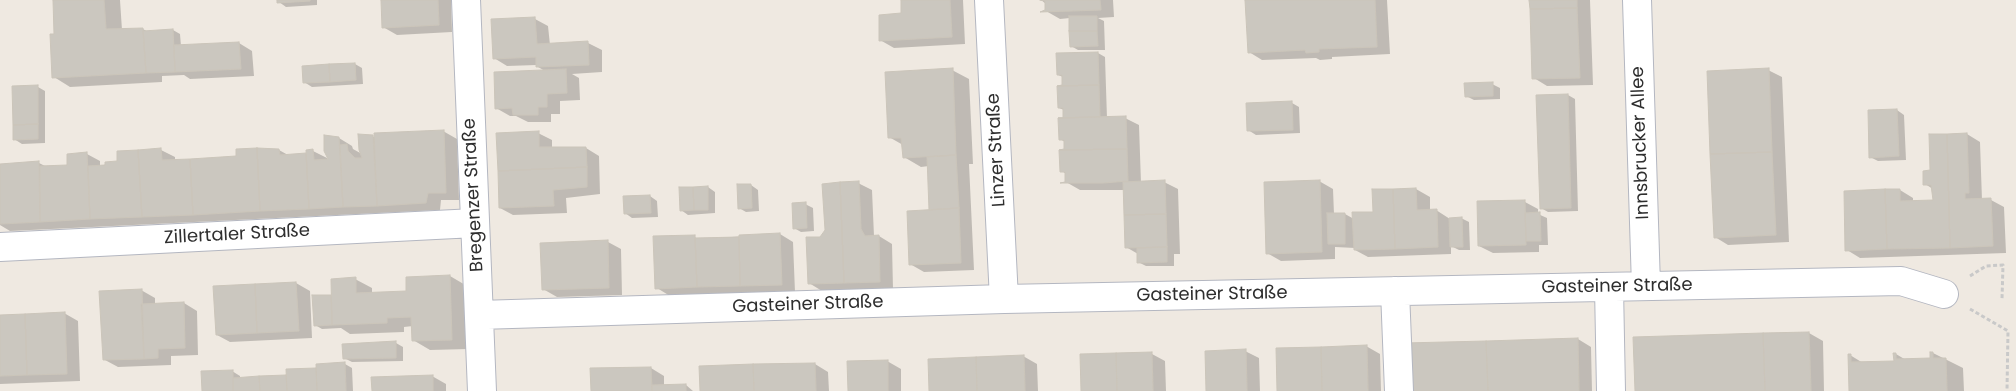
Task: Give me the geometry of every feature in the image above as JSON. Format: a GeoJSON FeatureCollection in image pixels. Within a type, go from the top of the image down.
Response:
{"type":"FeatureCollection","features":[{"type":"Feature","properties":{"kind":"street","name":"Bregenzer Straße"},"geometry":{"type":"LineString","coordinates":[[466,0],[482,391]]}},
{"type":"Feature","properties":{"kind":"street","name":"Linzer Straße"},"geometry":{"type":"LineString","coordinates":[[989,0],[1004,299]]}},
{"type":"Feature","properties":{"kind":"street","name":"Innsbrucker Allee"},"geometry":{"type":"LineString","coordinates":[[1637,0],[1646,286]]}},
{"type":"Feature","properties":{"kind":"street","name":"Zillertaler Straße"},"geometry":{"type":"LineString","coordinates":[[0,247],[475,223]]}},
{"type":"Feature","properties":{"kind":"street","name":"Gasteiner Straße"},"geometry":{"type":"LineString","coordinates":[[479,315],[1004,299],[1902,281],[1944,294]]}},
{"type":"Feature","properties":{"kind":"street"},"geometry":{"type":"LineString","coordinates":[[1609,287],[1611,391]]}},
{"type":"Feature","properties":{"kind":"street"},"geometry":{"type":"LineString","coordinates":[[1395,291],[1398,391]]}},
{"type":"Feature","properties":{"kind":"path"},"geometry":{"type":"LineString","coordinates":[[2002,299],[2003,265]]}},
{"type":"Feature","properties":{"kind":"path"},"geometry":{"type":"LineString","coordinates":[[1944,294],[2008,331],[2007,391]]}},
{"type":"Feature","properties":{"kind":"building"},"geometry":{"type":"Polygon","coordinates":[[[53,0],[104,0],[106,29],[143,28],[146,73],[52,78],[50,34],[54,34],[53,0]]]}},
{"type":"Feature","properties":{"kind":"building"},"geometry":{"type":"Polygon","coordinates":[[[277,0],[310,0],[310,1],[277,3],[277,0]]]}},
{"type":"Feature","properties":{"kind":"building"},"geometry":{"type":"Polygon","coordinates":[[[381,0],[438,0],[439,25],[382,28],[381,0]]]}},
{"type":"Feature","properties":{"kind":"building"},"geometry":{"type":"Polygon","coordinates":[[[901,0],[950,0],[952,37],[879,41],[879,15],[901,13],[901,0]]]}},
{"type":"Feature","properties":{"kind":"building"},"geometry":{"type":"Polygon","coordinates":[[[1040,0],[1100,0],[1101,10],[1040,12],[1045,10],[1045,1],[1040,0]]]}},
{"type":"Feature","properties":{"kind":"building"},"geometry":{"type":"Polygon","coordinates":[[[1245,0],[1375,0],[1377,47],[1319,49],[1319,52],[1306,53],[1305,50],[1248,53],[1245,0]]]}},
{"type":"Feature","properties":{"kind":"building"},"geometry":{"type":"Polygon","coordinates":[[[1529,0],[1577,0],[1577,8],[1530,9],[1529,0]]]}},
{"type":"Feature","properties":{"kind":"building"},"geometry":{"type":"Polygon","coordinates":[[[1577,8],[1580,78],[1532,79],[1530,9],[1577,8]]]}},
{"type":"Feature","properties":{"kind":"building"},"geometry":{"type":"Polygon","coordinates":[[[1069,16],[1097,16],[1097,31],[1069,31],[1069,16]]]}},
{"type":"Feature","properties":{"kind":"building"},"geometry":{"type":"Polygon","coordinates":[[[535,17],[537,44],[588,41],[589,65],[536,67],[536,57],[493,59],[491,19],[535,17]]]}},
{"type":"Feature","properties":{"kind":"building"},"geometry":{"type":"Polygon","coordinates":[[[173,29],[175,72],[146,73],[143,31],[173,29]]]}},
{"type":"Feature","properties":{"kind":"building"},"geometry":{"type":"Polygon","coordinates":[[[1069,31],[1097,31],[1098,46],[1070,47],[1069,31]]]}},
{"type":"Feature","properties":{"kind":"building"},"geometry":{"type":"Polygon","coordinates":[[[239,42],[241,69],[175,72],[174,45],[239,42]]]}},
{"type":"Feature","properties":{"kind":"building"},"geometry":{"type":"Polygon","coordinates":[[[1098,52],[1099,85],[1057,86],[1062,85],[1062,75],[1057,75],[1056,53],[1098,52]]]}},
{"type":"Feature","properties":{"kind":"building"},"geometry":{"type":"Polygon","coordinates":[[[355,63],[356,80],[330,82],[329,64],[355,63]]]}},
{"type":"Feature","properties":{"kind":"building"},"geometry":{"type":"Polygon","coordinates":[[[329,64],[330,82],[303,83],[302,66],[329,64]]]}},
{"type":"Feature","properties":{"kind":"building"},"geometry":{"type":"Polygon","coordinates":[[[953,68],[956,155],[903,158],[901,138],[888,138],[885,72],[953,68]]]}},
{"type":"Feature","properties":{"kind":"building"},"geometry":{"type":"Polygon","coordinates":[[[1769,68],[1772,152],[1710,154],[1707,71],[1769,68]]]}},
{"type":"Feature","properties":{"kind":"building"},"geometry":{"type":"Polygon","coordinates":[[[566,69],[567,93],[547,94],[547,107],[538,107],[538,115],[513,115],[512,108],[495,109],[494,72],[566,69]]]}},
{"type":"Feature","properties":{"kind":"building"},"geometry":{"type":"Polygon","coordinates":[[[1493,82],[1493,96],[1465,97],[1464,83],[1493,82]]]}},
{"type":"Feature","properties":{"kind":"building"},"geometry":{"type":"Polygon","coordinates":[[[38,85],[38,124],[13,125],[12,86],[38,85]]]}},
{"type":"Feature","properties":{"kind":"building"},"geometry":{"type":"Polygon","coordinates":[[[1099,85],[1100,117],[1063,118],[1063,108],[1058,108],[1057,86],[1099,85]]]}},
{"type":"Feature","properties":{"kind":"building"},"geometry":{"type":"Polygon","coordinates":[[[1568,94],[1571,208],[1540,209],[1536,95],[1568,94]]]}},
{"type":"Feature","properties":{"kind":"building"},"geometry":{"type":"Polygon","coordinates":[[[1292,101],[1293,130],[1247,131],[1246,103],[1292,101]]]}},
{"type":"Feature","properties":{"kind":"building"},"geometry":{"type":"Polygon","coordinates":[[[1897,109],[1899,156],[1869,158],[1868,110],[1897,109]]]}},
{"type":"Feature","properties":{"kind":"building"},"geometry":{"type":"Polygon","coordinates":[[[1126,116],[1127,149],[1059,150],[1064,149],[1064,140],[1059,140],[1058,118],[1126,116]]]}},
{"type":"Feature","properties":{"kind":"building"},"geometry":{"type":"Polygon","coordinates":[[[38,124],[38,139],[13,140],[13,125],[38,124]]]}},
{"type":"Feature","properties":{"kind":"building"},"geometry":{"type":"Polygon","coordinates":[[[444,130],[446,193],[428,193],[426,203],[377,206],[374,133],[444,130]]]}},
{"type":"Feature","properties":{"kind":"building"},"geometry":{"type":"Polygon","coordinates":[[[539,131],[539,147],[586,147],[587,167],[498,171],[496,133],[539,131]]]}},
{"type":"Feature","properties":{"kind":"building"},"geometry":{"type":"Polygon","coordinates":[[[1967,133],[1969,193],[1965,193],[1965,199],[1991,198],[1993,246],[1950,248],[1947,134],[1967,133]]]}},
{"type":"Feature","properties":{"kind":"building"},"geometry":{"type":"Polygon","coordinates":[[[358,134],[373,135],[377,206],[343,207],[340,145],[347,144],[348,151],[355,158],[362,158],[359,150],[358,134]]]}},
{"type":"Feature","properties":{"kind":"building"},"geometry":{"type":"Polygon","coordinates":[[[1929,134],[1947,134],[1950,248],[1887,249],[1885,189],[1900,189],[1900,201],[1933,200],[1931,185],[1923,185],[1923,171],[1930,170],[1929,134]]]}},
{"type":"Feature","properties":{"kind":"building"},"geometry":{"type":"Polygon","coordinates":[[[324,135],[339,137],[343,207],[309,209],[306,150],[313,149],[314,160],[328,159],[324,151],[324,135]]]}},
{"type":"Feature","properties":{"kind":"building"},"geometry":{"type":"Polygon","coordinates":[[[161,148],[162,160],[190,159],[193,215],[142,217],[138,150],[161,148]]]}},
{"type":"Feature","properties":{"kind":"building"},"geometry":{"type":"Polygon","coordinates":[[[257,148],[279,149],[280,155],[306,153],[309,209],[260,211],[257,148]]]}},
{"type":"Feature","properties":{"kind":"building"},"geometry":{"type":"Polygon","coordinates":[[[257,148],[260,211],[193,215],[190,159],[236,156],[236,149],[257,148]]]}},
{"type":"Feature","properties":{"kind":"building"},"geometry":{"type":"Polygon","coordinates":[[[1127,149],[1128,181],[1060,183],[1065,182],[1065,172],[1060,172],[1059,150],[1127,149]]]}},
{"type":"Feature","properties":{"kind":"building"},"geometry":{"type":"Polygon","coordinates":[[[138,150],[142,217],[90,219],[88,166],[105,165],[105,162],[117,161],[117,151],[138,150]]]}},
{"type":"Feature","properties":{"kind":"building"},"geometry":{"type":"Polygon","coordinates":[[[87,152],[90,219],[40,222],[40,166],[67,165],[67,154],[87,152]]]}},
{"type":"Feature","properties":{"kind":"building"},"geometry":{"type":"Polygon","coordinates":[[[1772,152],[1776,235],[1714,238],[1710,154],[1772,152]]]}},
{"type":"Feature","properties":{"kind":"building"},"geometry":{"type":"Polygon","coordinates":[[[956,155],[959,208],[929,210],[927,157],[956,155]]]}},
{"type":"Feature","properties":{"kind":"building"},"geometry":{"type":"Polygon","coordinates":[[[39,161],[40,222],[0,224],[0,164],[39,161]]]}},
{"type":"Feature","properties":{"kind":"building"},"geometry":{"type":"Polygon","coordinates":[[[587,167],[587,187],[553,190],[554,206],[499,208],[498,171],[587,167]]]}},
{"type":"Feature","properties":{"kind":"building"},"geometry":{"type":"Polygon","coordinates":[[[1165,180],[1166,214],[1124,215],[1123,182],[1165,180]]]}},
{"type":"Feature","properties":{"kind":"building"},"geometry":{"type":"Polygon","coordinates":[[[1320,180],[1322,252],[1266,254],[1264,182],[1320,180]]]}},
{"type":"Feature","properties":{"kind":"building"},"geometry":{"type":"Polygon","coordinates":[[[859,181],[861,229],[865,236],[879,235],[880,282],[844,283],[840,182],[859,181]]]}},
{"type":"Feature","properties":{"kind":"building"},"geometry":{"type":"Polygon","coordinates":[[[840,182],[844,283],[808,284],[806,237],[820,237],[825,230],[822,184],[840,182]]]}},
{"type":"Feature","properties":{"kind":"building"},"geometry":{"type":"Polygon","coordinates":[[[737,184],[751,184],[752,208],[738,209],[737,184]]]}},
{"type":"Feature","properties":{"kind":"building"},"geometry":{"type":"Polygon","coordinates":[[[708,186],[708,210],[694,210],[693,187],[708,186]]]}},
{"type":"Feature","properties":{"kind":"building"},"geometry":{"type":"Polygon","coordinates":[[[679,187],[693,187],[694,210],[680,211],[679,187]]]}},
{"type":"Feature","properties":{"kind":"building"},"geometry":{"type":"Polygon","coordinates":[[[1416,188],[1417,210],[1437,209],[1438,247],[1395,249],[1393,189],[1416,188]]]}},
{"type":"Feature","properties":{"kind":"building"},"geometry":{"type":"Polygon","coordinates":[[[1372,189],[1393,189],[1395,249],[1354,250],[1352,212],[1373,212],[1372,189]]]}},
{"type":"Feature","properties":{"kind":"building"},"geometry":{"type":"Polygon","coordinates":[[[1885,189],[1887,249],[1845,251],[1844,191],[1885,189]]]}},
{"type":"Feature","properties":{"kind":"building"},"geometry":{"type":"Polygon","coordinates":[[[650,195],[651,213],[624,214],[623,196],[650,195]]]}},
{"type":"Feature","properties":{"kind":"building"},"geometry":{"type":"Polygon","coordinates":[[[1525,200],[1526,245],[1478,246],[1477,201],[1525,200]]]}},
{"type":"Feature","properties":{"kind":"building"},"geometry":{"type":"Polygon","coordinates":[[[806,202],[807,228],[793,229],[792,203],[806,202]]]}},
{"type":"Feature","properties":{"kind":"building"},"geometry":{"type":"Polygon","coordinates":[[[959,208],[961,263],[909,265],[907,211],[959,208]]]}},
{"type":"Feature","properties":{"kind":"building"},"geometry":{"type":"Polygon","coordinates":[[[1540,212],[1541,241],[1526,241],[1525,213],[1540,212]]]}},
{"type":"Feature","properties":{"kind":"building"},"geometry":{"type":"Polygon","coordinates":[[[1327,213],[1345,213],[1345,244],[1328,244],[1327,213]]]}},
{"type":"Feature","properties":{"kind":"building"},"geometry":{"type":"Polygon","coordinates":[[[1166,214],[1167,247],[1125,248],[1124,215],[1166,214]]]}},
{"type":"Feature","properties":{"kind":"building"},"geometry":{"type":"Polygon","coordinates":[[[1462,217],[1463,247],[1450,247],[1449,218],[1462,217]]]}},
{"type":"Feature","properties":{"kind":"building"},"geometry":{"type":"Polygon","coordinates":[[[780,233],[782,285],[740,286],[739,235],[780,233]]]}},
{"type":"Feature","properties":{"kind":"building"},"geometry":{"type":"Polygon","coordinates":[[[695,235],[697,287],[655,289],[653,236],[695,235]]]}},
{"type":"Feature","properties":{"kind":"building"},"geometry":{"type":"Polygon","coordinates":[[[739,237],[740,286],[697,287],[695,238],[739,237]]]}},
{"type":"Feature","properties":{"kind":"building"},"geometry":{"type":"Polygon","coordinates":[[[608,240],[609,288],[542,290],[540,243],[608,240]]]}},
{"type":"Feature","properties":{"kind":"building"},"geometry":{"type":"Polygon","coordinates":[[[1167,247],[1167,262],[1137,263],[1137,248],[1167,247]]]}},
{"type":"Feature","properties":{"kind":"building"},"geometry":{"type":"Polygon","coordinates":[[[450,275],[452,340],[412,341],[411,317],[387,318],[387,323],[332,325],[331,279],[356,277],[356,293],[406,291],[406,277],[450,275]]]}},
{"type":"Feature","properties":{"kind":"building"},"geometry":{"type":"Polygon","coordinates":[[[296,282],[299,331],[257,333],[255,284],[296,282]]]}},
{"type":"Feature","properties":{"kind":"building"},"geometry":{"type":"Polygon","coordinates":[[[255,284],[257,333],[216,335],[213,286],[255,284]]]}},
{"type":"Feature","properties":{"kind":"building"},"geometry":{"type":"Polygon","coordinates":[[[142,289],[144,359],[103,360],[99,291],[142,289]]]}},
{"type":"Feature","properties":{"kind":"building"},"geometry":{"type":"Polygon","coordinates":[[[312,295],[331,295],[332,325],[314,326],[312,295]]]}},
{"type":"Feature","properties":{"kind":"building"},"geometry":{"type":"Polygon","coordinates":[[[184,302],[185,348],[158,349],[158,358],[144,359],[141,304],[184,302]]]}},
{"type":"Feature","properties":{"kind":"building"},"geometry":{"type":"Polygon","coordinates":[[[65,312],[67,374],[27,375],[25,314],[65,312]]]}},
{"type":"Feature","properties":{"kind":"building"},"geometry":{"type":"Polygon","coordinates":[[[25,314],[27,375],[0,376],[0,315],[25,314]]]}},
{"type":"Feature","properties":{"kind":"building"},"geometry":{"type":"Polygon","coordinates":[[[1809,332],[1811,391],[1765,391],[1763,333],[1809,332]]]}},
{"type":"Feature","properties":{"kind":"building"},"geometry":{"type":"Polygon","coordinates":[[[1763,333],[1765,391],[1635,391],[1633,337],[1763,333]]]}},
{"type":"Feature","properties":{"kind":"building"},"geometry":{"type":"Polygon","coordinates":[[[1578,338],[1579,391],[1488,391],[1486,341],[1578,338]]]}},
{"type":"Feature","properties":{"kind":"building"},"geometry":{"type":"Polygon","coordinates":[[[396,341],[396,358],[343,359],[342,344],[396,341]]]}},
{"type":"Feature","properties":{"kind":"building"},"geometry":{"type":"Polygon","coordinates":[[[1486,341],[1488,391],[1406,391],[1404,343],[1486,341]]]}},
{"type":"Feature","properties":{"kind":"building"},"geometry":{"type":"Polygon","coordinates":[[[1367,345],[1368,391],[1322,391],[1321,347],[1367,345]]]}},
{"type":"Feature","properties":{"kind":"building"},"geometry":{"type":"Polygon","coordinates":[[[1321,347],[1322,391],[1277,391],[1276,348],[1321,347]]]}},
{"type":"Feature","properties":{"kind":"building"},"geometry":{"type":"Polygon","coordinates":[[[1246,349],[1247,391],[1206,391],[1205,351],[1246,349]]]}},
{"type":"Feature","properties":{"kind":"building"},"geometry":{"type":"Polygon","coordinates":[[[1152,352],[1153,391],[1117,391],[1116,353],[1152,352]]]}},
{"type":"Feature","properties":{"kind":"building"},"geometry":{"type":"Polygon","coordinates":[[[1930,352],[1933,352],[1933,358],[1946,358],[1947,391],[1849,391],[1848,354],[1851,354],[1851,362],[1894,361],[1893,353],[1896,353],[1896,359],[1930,358],[1930,352]]]}},
{"type":"Feature","properties":{"kind":"building"},"geometry":{"type":"Polygon","coordinates":[[[1116,353],[1117,391],[1081,391],[1080,354],[1116,353]]]}},
{"type":"Feature","properties":{"kind":"building"},"geometry":{"type":"Polygon","coordinates":[[[1024,355],[1025,391],[977,391],[976,357],[1024,355]]]}},
{"type":"Feature","properties":{"kind":"building"},"geometry":{"type":"Polygon","coordinates":[[[976,357],[977,391],[929,391],[928,359],[976,357]]]}},
{"type":"Feature","properties":{"kind":"building"},"geometry":{"type":"Polygon","coordinates":[[[888,360],[888,391],[848,391],[847,361],[888,360]]]}},
{"type":"Feature","properties":{"kind":"building"},"geometry":{"type":"Polygon","coordinates":[[[345,362],[346,391],[317,391],[316,364],[345,362]]]}},
{"type":"Feature","properties":{"kind":"building"},"geometry":{"type":"Polygon","coordinates":[[[815,363],[816,391],[754,391],[753,364],[815,363]]]}},
{"type":"Feature","properties":{"kind":"building"},"geometry":{"type":"Polygon","coordinates":[[[753,364],[754,391],[700,391],[699,366],[753,364]]]}},
{"type":"Feature","properties":{"kind":"building"},"geometry":{"type":"Polygon","coordinates":[[[651,367],[652,391],[591,391],[590,368],[651,367]]]}},
{"type":"Feature","properties":{"kind":"building"},"geometry":{"type":"Polygon","coordinates":[[[316,368],[317,391],[287,391],[286,369],[316,368]]]}},
{"type":"Feature","properties":{"kind":"building"},"geometry":{"type":"Polygon","coordinates":[[[233,370],[233,391],[202,391],[201,371],[233,370]]]}},
{"type":"Feature","properties":{"kind":"building"},"geometry":{"type":"Polygon","coordinates":[[[286,375],[287,391],[260,391],[259,376],[286,375]]]}},
{"type":"Feature","properties":{"kind":"building"},"geometry":{"type":"Polygon","coordinates":[[[433,375],[433,391],[372,391],[371,377],[433,375]]]}},
{"type":"Feature","properties":{"kind":"building"},"geometry":{"type":"Polygon","coordinates":[[[259,376],[260,391],[233,391],[233,378],[259,376]]]}},
{"type":"Feature","properties":{"kind":"building"},"geometry":{"type":"Polygon","coordinates":[[[686,384],[686,391],[652,391],[652,385],[686,384]]]}}]}
